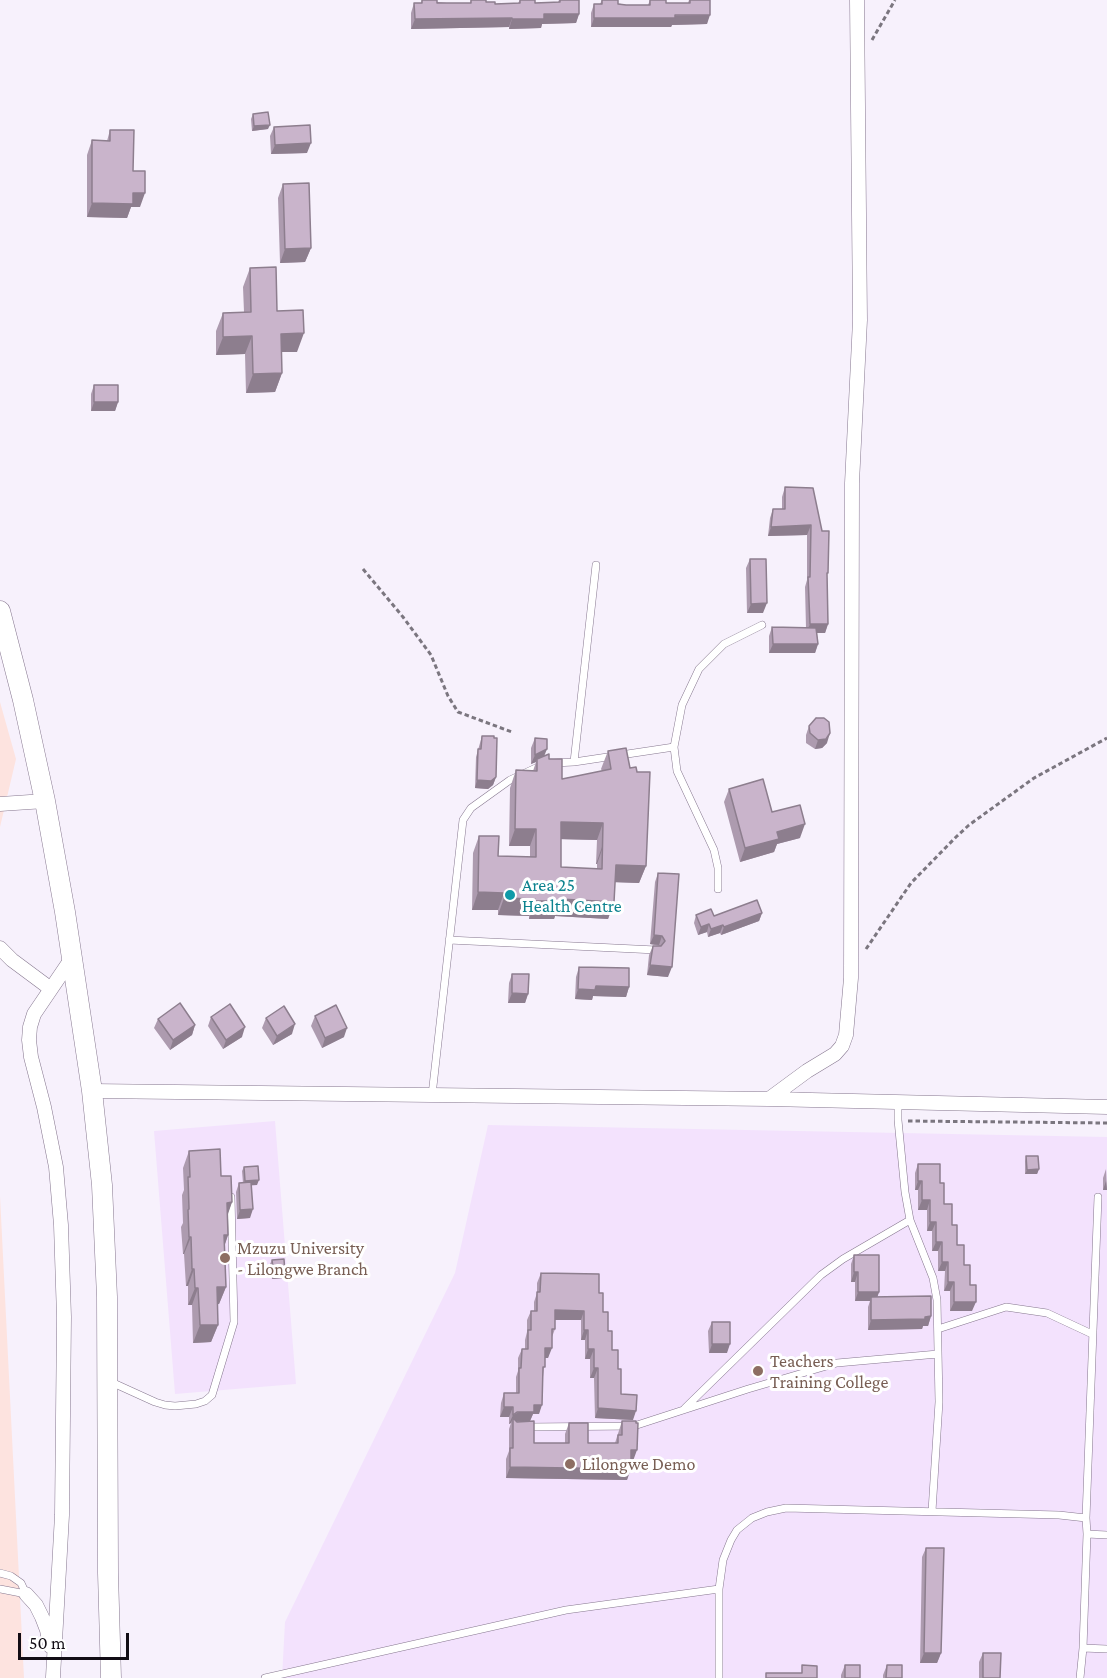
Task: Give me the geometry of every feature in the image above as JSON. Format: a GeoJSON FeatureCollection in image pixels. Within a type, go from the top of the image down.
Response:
{"type":"FeatureCollection","features":[{"type":"Feature","properties":{"kind":"main road"},"geometry":{"type":"LineString","coordinates":[[0,611],[23,700],[45,801],[92,1091],[102,1185],[109,1381],[108,1573],[111,1678]]}},
{"type":"Feature","properties":{"kind":"street"},"geometry":{"type":"LineString","coordinates":[[769,1099],[835,1054],[842,1046],[846,1035],[851,978],[852,483],[860,321],[857,0]]}},
{"type":"Feature","properties":{"kind":"street"},"geometry":{"type":"LineString","coordinates":[[0,804],[45,801]]}},
{"type":"Feature","properties":{"kind":"street"},"geometry":{"type":"LineString","coordinates":[[0,948],[12,960],[51,989]]}},
{"type":"Feature","properties":{"kind":"street"},"geometry":{"type":"LineString","coordinates":[[53,1678],[62,1515],[64,1317],[62,1236],[56,1167],[29,1040],[34,1014],[72,958]]}},
{"type":"Feature","properties":{"kind":"street"},"geometry":{"type":"LineString","coordinates":[[92,1091],[769,1099],[1107,1107]]}},
{"type":"Feature","properties":{"kind":"street"},"geometry":{"type":"LineString","coordinates":[[26,1594],[36,1605],[47,1630],[53,1678]]}},
{"type":"Feature","properties":{"kind":"lane"},"geometry":{"type":"LineString","coordinates":[[574,762],[596,565]]}},
{"type":"Feature","properties":{"kind":"lane"},"geometry":{"type":"LineString","coordinates":[[718,889],[718,868],[714,850],[677,771],[674,747],[682,705],[699,669],[724,644],[762,625]]}},
{"type":"Feature","properties":{"kind":"lane"},"geometry":{"type":"LineString","coordinates":[[432,1095],[460,836],[463,820],[471,808],[510,780],[545,764],[574,762],[674,747]]}},
{"type":"Feature","properties":{"kind":"lane"},"geometry":{"type":"LineString","coordinates":[[448,940],[656,950]]}},
{"type":"Feature","properties":{"kind":"lane"},"geometry":{"type":"LineString","coordinates":[[898,1102],[905,1192],[910,1220],[933,1278],[938,1300],[939,1402],[932,1511]]}},
{"type":"Feature","properties":{"kind":"lane"},"geometry":{"type":"LineString","coordinates":[[109,1381],[165,1405],[196,1404],[212,1395],[234,1322],[231,1189]]}},
{"type":"Feature","properties":{"kind":"lane"},"geometry":{"type":"LineString","coordinates":[[1080,1678],[1083,1648],[1098,1197]]}},
{"type":"Feature","properties":{"kind":"lane"},"geometry":{"type":"LineString","coordinates":[[683,1410],[821,1275],[843,1259],[910,1220]]}},
{"type":"Feature","properties":{"kind":"lane"},"geometry":{"type":"LineString","coordinates":[[938,1329],[1006,1307],[1047,1313],[1092,1334]]}},
{"type":"Feature","properties":{"kind":"lane"},"geometry":{"type":"LineString","coordinates":[[526,1427],[634,1426],[837,1363],[938,1354]]}},
{"type":"Feature","properties":{"kind":"lane"},"geometry":{"type":"LineString","coordinates":[[718,1678],[719,1589],[723,1560],[737,1530],[752,1518],[786,1508],[1059,1515],[1086,1518]]}},
{"type":"Feature","properties":{"kind":"lane"},"geometry":{"type":"LineString","coordinates":[[1087,1534],[1107,1535]]}},
{"type":"Feature","properties":{"kind":"lane"},"geometry":{"type":"LineString","coordinates":[[0,1572],[21,1583],[26,1594]]}},
{"type":"Feature","properties":{"kind":"lane"},"geometry":{"type":"LineString","coordinates":[[0,1589],[26,1594]]}},
{"type":"Feature","properties":{"kind":"lane"},"geometry":{"type":"LineString","coordinates":[[265,1678],[566,1610],[719,1589]]}},
{"type":"Feature","properties":{"kind":"lane"},"geometry":{"type":"LineString","coordinates":[[1083,1648],[1107,1649]]}},
{"type":"Feature","properties":{"kind":"path"},"geometry":{"type":"LineString","coordinates":[[858,64],[895,0]]}},
{"type":"Feature","properties":{"kind":"path"},"geometry":{"type":"LineString","coordinates":[[363,569],[403,617],[430,655],[448,696],[458,712],[512,732]]}},
{"type":"Feature","properties":{"kind":"path"},"geometry":{"type":"LineString","coordinates":[[851,978],[862,955],[910,883],[956,837],[1034,778],[1107,738]]}},
{"type":"Feature","properties":{"kind":"path"},"geometry":{"type":"LineString","coordinates":[[898,1120],[1107,1123]]}},
{"type":"Feature","properties":{"kind":"shaded area"},"geometry":{"type":"Polygon","coordinates":[[[0,702],[16,759],[0,827],[0,702]]]}},
{"type":"Feature","properties":{"kind":"shaded area","name":"Mzuzu University - Lilongwe Branch"},"geometry":{"type":"Polygon","coordinates":[[[275,1121],[296,1384],[175,1394],[154,1131],[275,1121]]]}},
{"type":"Feature","properties":{"kind":"shaded area","name":"Teachers Training College"},"geometry":{"type":"Polygon","coordinates":[[[488,1125],[1107,1137],[1107,1678],[282,1678],[285,1622],[455,1273],[488,1125]]]}},
{"type":"Feature","properties":{"kind":"shaded area"},"geometry":{"type":"Polygon","coordinates":[[[0,1196],[24,1678],[0,1678],[0,1196]]]}},
{"type":"Feature","properties":{"kind":"building"},"geometry":{"type":"Polygon","coordinates":[[[422,0],[437,0],[437,3],[471,3],[471,0],[486,0],[486,2],[495,2],[495,4],[520,3],[520,0],[535,0],[535,3],[579,0],[579,14],[544,14],[544,19],[415,19],[414,3],[422,3],[422,0]]]}},
{"type":"Feature","properties":{"kind":"building"},"geometry":{"type":"Polygon","coordinates":[[[602,0],[618,0],[618,4],[626,5],[650,5],[650,0],[690,3],[690,0],[710,0],[710,15],[675,15],[675,18],[594,18],[594,4],[602,4],[602,0]]]}},
{"type":"Feature","properties":{"kind":"building"},"geometry":{"type":"Polygon","coordinates":[[[268,112],[270,125],[254,126],[253,114],[268,112]]]}},
{"type":"Feature","properties":{"kind":"building"},"geometry":{"type":"Polygon","coordinates":[[[310,125],[311,143],[275,145],[274,127],[310,125]]]}},
{"type":"Feature","properties":{"kind":"building"},"geometry":{"type":"Polygon","coordinates":[[[110,130],[134,130],[133,171],[145,171],[145,193],[133,193],[133,204],[92,203],[92,140],[110,141],[110,130]]]}},
{"type":"Feature","properties":{"kind":"building"},"geometry":{"type":"Polygon","coordinates":[[[309,183],[311,248],[285,249],[283,184],[309,183]]]}},
{"type":"Feature","properties":{"kind":"building"},"geometry":{"type":"Polygon","coordinates":[[[276,267],[277,311],[303,310],[304,333],[281,334],[282,373],[253,374],[252,336],[223,337],[223,313],[251,312],[250,268],[276,267]]]}},
{"type":"Feature","properties":{"kind":"building"},"geometry":{"type":"Polygon","coordinates":[[[94,385],[118,385],[118,402],[94,402],[94,385]]]}},
{"type":"Feature","properties":{"kind":"building"},"geometry":{"type":"Polygon","coordinates":[[[785,487],[813,488],[822,531],[829,531],[828,624],[810,624],[808,577],[810,577],[811,525],[771,527],[773,509],[785,509],[785,487]]]}},
{"type":"Feature","properties":{"kind":"building"},"geometry":{"type":"Polygon","coordinates":[[[750,559],[766,559],[767,603],[751,604],[750,559]]]}},
{"type":"Feature","properties":{"kind":"building"},"geometry":{"type":"Polygon","coordinates":[[[772,627],[816,628],[818,644],[773,644],[772,627]]]}},
{"type":"Feature","properties":{"kind":"building"},"geometry":{"type":"Polygon","coordinates":[[[816,718],[824,718],[829,722],[830,733],[826,739],[818,740],[810,733],[809,726],[816,718]]]}},
{"type":"Feature","properties":{"kind":"building"},"geometry":{"type":"Polygon","coordinates":[[[482,736],[497,738],[496,777],[491,781],[477,780],[478,749],[481,749],[482,736]]]}},
{"type":"Feature","properties":{"kind":"building"},"geometry":{"type":"Polygon","coordinates":[[[535,738],[547,739],[547,749],[535,755],[535,738]]]}},
{"type":"Feature","properties":{"kind":"building"},"geometry":{"type":"Polygon","coordinates":[[[626,748],[630,768],[636,767],[637,772],[650,772],[646,866],[616,865],[614,902],[560,899],[560,901],[535,901],[535,899],[504,898],[504,893],[478,892],[479,836],[499,836],[498,856],[536,857],[536,829],[515,829],[516,770],[537,771],[537,759],[549,754],[549,759],[562,759],[562,779],[611,769],[608,751],[626,748]],[[561,822],[561,867],[602,869],[603,823],[561,822]]]}},
{"type":"Feature","properties":{"kind":"building"},"geometry":{"type":"Polygon","coordinates":[[[763,779],[772,812],[800,805],[805,824],[777,832],[779,839],[745,848],[729,789],[763,779]]]}},
{"type":"Feature","properties":{"kind":"building"},"geometry":{"type":"Polygon","coordinates":[[[658,873],[679,874],[672,967],[650,965],[653,946],[661,946],[665,941],[662,936],[654,935],[658,873]]]}},
{"type":"Feature","properties":{"kind":"building"},"geometry":{"type":"Polygon","coordinates":[[[757,900],[762,913],[724,927],[723,925],[711,929],[709,924],[701,927],[696,915],[711,909],[714,916],[757,900]]]}},
{"type":"Feature","properties":{"kind":"building"},"geometry":{"type":"Polygon","coordinates":[[[579,967],[629,968],[629,987],[596,986],[595,990],[578,989],[579,967]]]}},
{"type":"Feature","properties":{"kind":"building"},"geometry":{"type":"Polygon","coordinates":[[[512,974],[529,974],[528,994],[512,993],[512,974]]]}},
{"type":"Feature","properties":{"kind":"building"},"geometry":{"type":"Polygon","coordinates":[[[180,1003],[195,1025],[173,1040],[158,1019],[180,1003]]]}},
{"type":"Feature","properties":{"kind":"building"},"geometry":{"type":"Polygon","coordinates":[[[230,1004],[245,1027],[226,1040],[211,1017],[230,1004]]]}},
{"type":"Feature","properties":{"kind":"building"},"geometry":{"type":"Polygon","coordinates":[[[336,1005],[347,1028],[325,1038],[315,1016],[336,1005]]]}},
{"type":"Feature","properties":{"kind":"building"},"geometry":{"type":"Polygon","coordinates":[[[284,1006],[295,1024],[277,1036],[266,1018],[284,1006]]]}},
{"type":"Feature","properties":{"kind":"building"},"geometry":{"type":"Polygon","coordinates":[[[220,1149],[221,1176],[231,1176],[232,1202],[227,1203],[228,1235],[224,1235],[226,1287],[217,1287],[218,1325],[200,1325],[198,1288],[195,1288],[191,1237],[189,1237],[189,1151],[220,1149]]]}},
{"type":"Feature","properties":{"kind":"building"},"geometry":{"type":"Polygon","coordinates":[[[1026,1156],[1038,1156],[1039,1169],[1027,1170],[1026,1156]]]}},
{"type":"Feature","properties":{"kind":"building"},"geometry":{"type":"Polygon","coordinates":[[[918,1164],[940,1164],[940,1183],[944,1183],[944,1204],[952,1204],[952,1225],[957,1225],[957,1245],[964,1245],[964,1265],[970,1265],[970,1285],[976,1285],[976,1302],[954,1302],[954,1282],[948,1282],[948,1262],[942,1262],[942,1242],[936,1242],[936,1222],[930,1222],[930,1200],[922,1200],[922,1181],[918,1181],[918,1164]]]}},
{"type":"Feature","properties":{"kind":"building"},"geometry":{"type":"Polygon","coordinates":[[[258,1166],[259,1180],[245,1181],[244,1167],[258,1166]]]}},
{"type":"Feature","properties":{"kind":"building"},"geometry":{"type":"Polygon","coordinates":[[[251,1182],[253,1209],[240,1210],[239,1183],[251,1182]]]}},
{"type":"Feature","properties":{"kind":"building"},"geometry":{"type":"Polygon","coordinates":[[[854,1255],[879,1255],[879,1292],[858,1292],[858,1272],[854,1272],[854,1255]]]}},
{"type":"Feature","properties":{"kind":"building"},"geometry":{"type":"Polygon","coordinates":[[[284,1259],[285,1273],[274,1275],[272,1260],[284,1259]]]}},
{"type":"Feature","properties":{"kind":"building"},"geometry":{"type":"Polygon","coordinates":[[[541,1273],[599,1274],[599,1293],[603,1293],[603,1312],[608,1312],[608,1331],[612,1331],[612,1350],[618,1350],[621,1394],[637,1395],[636,1411],[598,1408],[598,1368],[594,1368],[594,1349],[588,1349],[588,1330],[584,1330],[584,1311],[555,1310],[552,1348],[545,1348],[542,1405],[534,1405],[534,1412],[517,1412],[513,1415],[513,1407],[504,1407],[504,1393],[519,1393],[522,1349],[528,1349],[531,1311],[537,1311],[537,1292],[540,1292],[541,1273]]]}},
{"type":"Feature","properties":{"kind":"building"},"geometry":{"type":"Polygon","coordinates":[[[931,1296],[931,1316],[925,1319],[871,1320],[871,1297],[931,1296]]]}},
{"type":"Feature","properties":{"kind":"building"},"geometry":{"type":"Polygon","coordinates":[[[712,1322],[730,1322],[730,1344],[712,1344],[712,1322]]]}},
{"type":"Feature","properties":{"kind":"building"},"geometry":{"type":"Polygon","coordinates":[[[513,1418],[517,1422],[534,1421],[534,1443],[569,1443],[569,1423],[588,1423],[588,1443],[618,1443],[618,1435],[622,1435],[622,1421],[636,1421],[638,1423],[637,1450],[631,1450],[631,1469],[510,1467],[510,1448],[513,1448],[513,1418]]]}},
{"type":"Feature","properties":{"kind":"building"},"geometry":{"type":"Polygon","coordinates":[[[926,1548],[944,1548],[941,1653],[924,1653],[926,1548]]]}},
{"type":"Feature","properties":{"kind":"building"},"geometry":{"type":"Polygon","coordinates":[[[983,1653],[1001,1653],[1000,1678],[983,1678],[983,1653]]]}},
{"type":"Feature","properties":{"kind":"building"},"geometry":{"type":"Polygon","coordinates":[[[802,1665],[817,1666],[817,1678],[766,1678],[766,1673],[802,1673],[802,1665]]]}},
{"type":"Feature","properties":{"kind":"building"},"geometry":{"type":"Polygon","coordinates":[[[845,1665],[860,1665],[860,1678],[845,1678],[845,1665]]]}},
{"type":"Feature","properties":{"kind":"building"},"geometry":{"type":"Polygon","coordinates":[[[887,1665],[902,1665],[902,1678],[886,1678],[887,1665]]]}},
{"type":"Feature","properties":{"kind":"place","name":"Area 25 Health Centre"},"geometry":{"type":"Point","coordinates":[510,895]}},
{"type":"Feature","properties":{"kind":"place","name":"Mzuzu University - Lilongwe Branch"},"geometry":{"type":"Point","coordinates":[225,1258]}},
{"type":"Feature","properties":{"kind":"place","name":"Teachers Training College"},"geometry":{"type":"Point","coordinates":[758,1371]}},
{"type":"Feature","properties":{"kind":"place","name":"Lilongwe Demo"},"geometry":{"type":"Point","coordinates":[570,1464]}}]}
